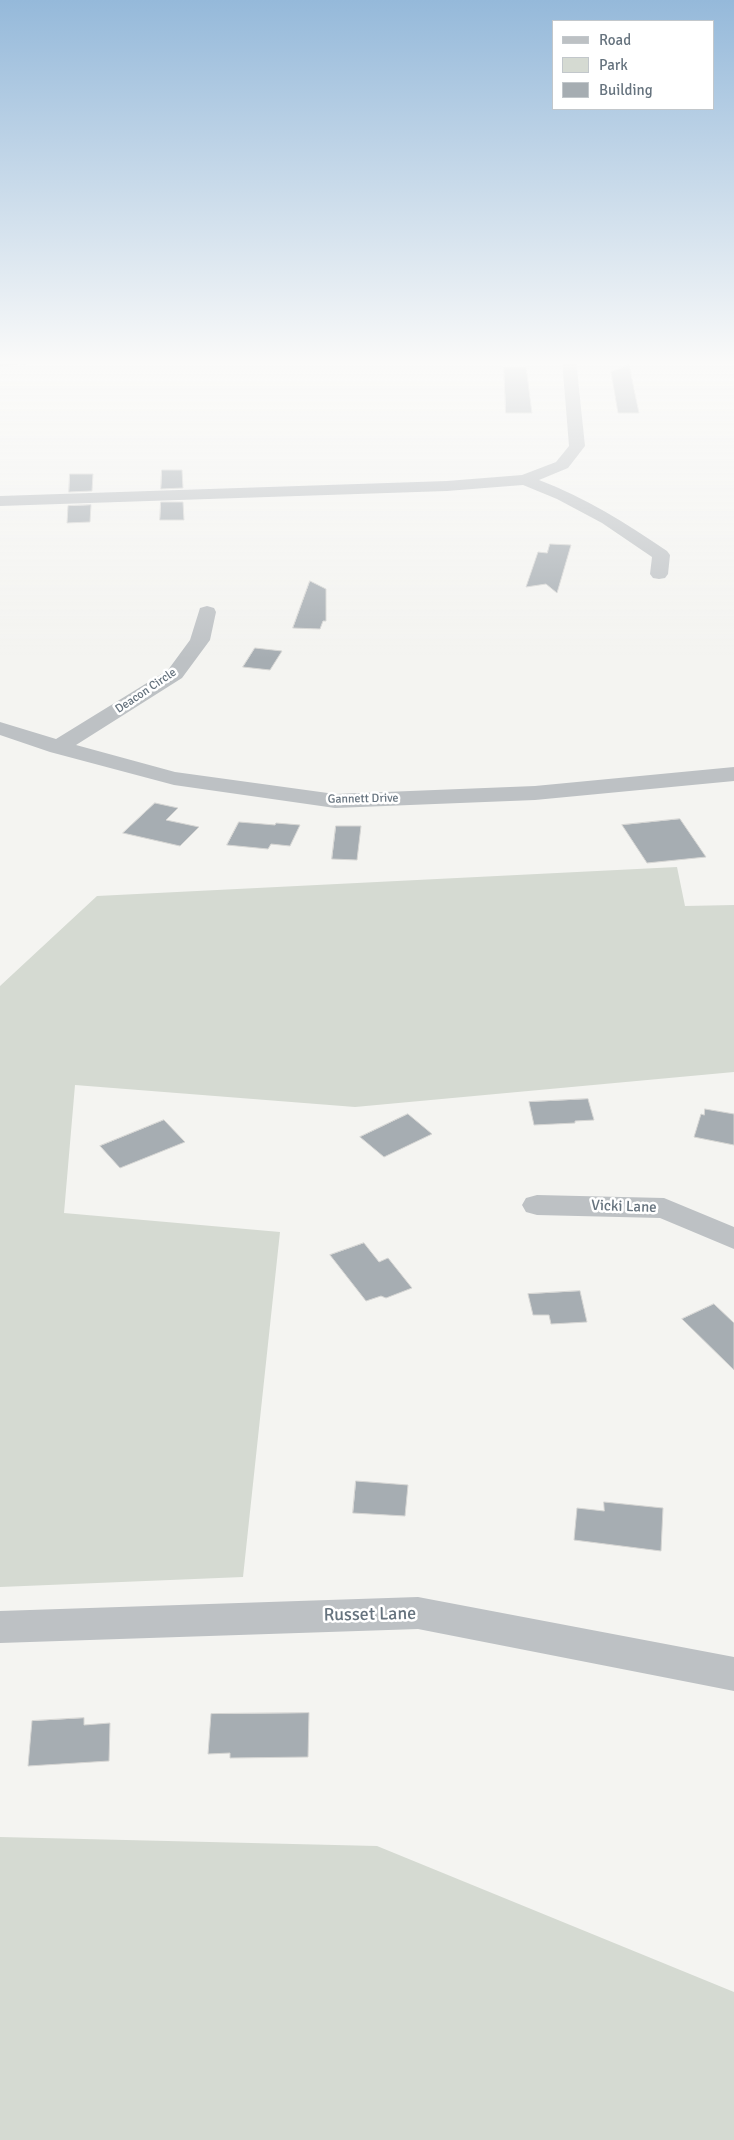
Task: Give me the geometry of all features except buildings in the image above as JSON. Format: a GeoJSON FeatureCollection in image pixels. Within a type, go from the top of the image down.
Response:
{"type":"FeatureCollection","features":[{"type":"Feature","properties":{"kind":"street"},"geometry":{"type":"LineString","coordinates":[[0,501],[447,486],[525,480],[562,465],[566,460]]}},
{"type":"Feature","properties":{"kind":"street"},"geometry":{"type":"LineString","coordinates":[[525,480],[563,495],[608,519],[661,556],[659,574]]}},
{"type":"Feature","properties":{"kind":"street","name":"Deacon Circle"},"geometry":{"type":"LineString","coordinates":[[58,748],[175,674],[200,640],[207,612]]}},
{"type":"Feature","properties":{"kind":"street","name":"Gannett Drive"},"geometry":{"type":"LineString","coordinates":[[0,728],[58,748],[174,778],[335,801],[535,793],[734,774]]}},
{"type":"Feature","properties":{"kind":"street","name":"Vicki Lane"},"geometry":{"type":"LineString","coordinates":[[537,1205],[664,1208],[734,1239]]}},
{"type":"Feature","properties":{"kind":"street","name":"Russet Lane"},"geometry":{"type":"LineString","coordinates":[[0,1627],[418,1613],[734,1674]]}},
{"type":"Feature","properties":{"kind":"green space"},"geometry":{"type":"Polygon","coordinates":[[[677,867],[685,906],[734,905],[734,1072],[355,1107],[75,1085],[64,1213],[280,1232],[243,1577],[0,1587],[0,986],[97,896],[677,867]]]}},
{"type":"Feature","properties":{"kind":"green space"},"geometry":{"type":"Polygon","coordinates":[[[0,1837],[377,1846],[734,1992],[734,2140],[0,2140],[0,1837]]]}}]}
